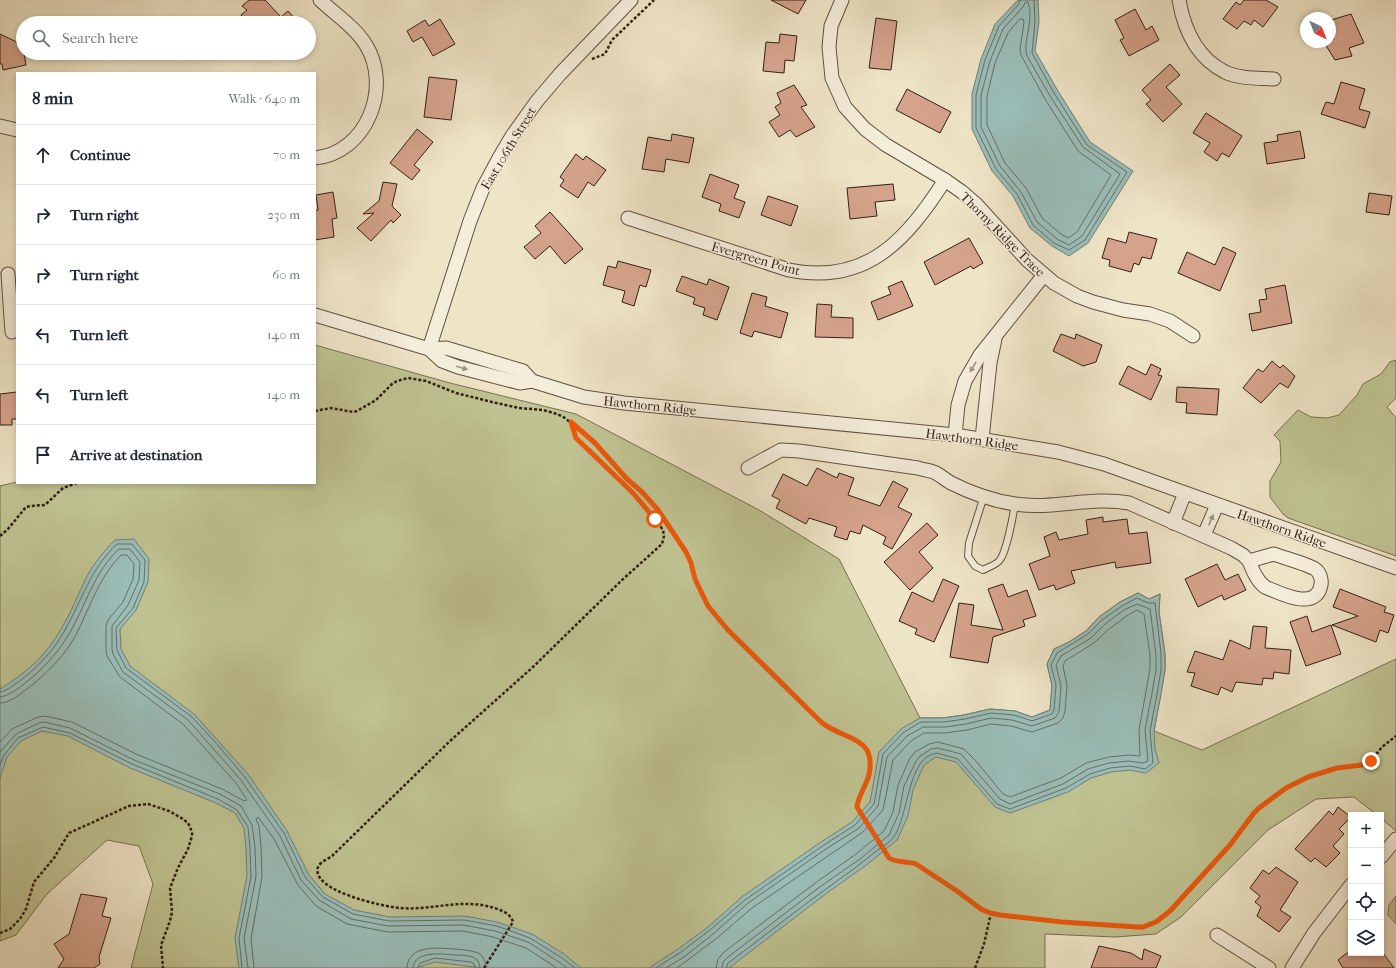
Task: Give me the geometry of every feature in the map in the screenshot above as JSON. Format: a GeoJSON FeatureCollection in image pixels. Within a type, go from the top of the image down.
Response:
{"type":"FeatureCollection","features":[{"type":"Feature","properties":{"kind":"street"},"geometry":{"type":"LineString","coordinates":[[316,158],[334,153],[346,146],[355,138],[370,117],[378,90],[373,58],[366,44],[355,31],[320,0]]}},
{"type":"Feature","properties":{"kind":"street","name":"East 106th Street"},"geometry":{"type":"LineString","coordinates":[[429,348],[470,221],[483,188],[502,153],[541,95],[585,46],[630,0]]}},
{"type":"Feature","properties":{"kind":"street","name":"Thorny Ridge Trace"},"geometry":{"type":"LineString","coordinates":[[842,0],[831,26],[829,47],[832,78],[845,107],[865,130],[886,145],[946,180],[977,205],[1027,260],[1054,283],[1077,296],[1092,302],[1123,310],[1150,314],[1170,321],[1193,336]]}},
{"type":"Feature","properties":{"kind":"street"},"geometry":{"type":"LineString","coordinates":[[1178,0],[1186,28],[1199,50],[1210,62],[1232,74],[1244,77],[1274,79]]}},
{"type":"Feature","properties":{"kind":"street"},"geometry":{"type":"LineString","coordinates":[[0,126],[16,130]]}},
{"type":"Feature","properties":{"kind":"street","name":"Evergreen Point"},"geometry":{"type":"LineString","coordinates":[[628,218],[789,270],[828,274],[852,269],[874,258],[893,245],[912,226],[946,180]]}},
{"type":"Feature","properties":{"kind":"street"},"geometry":{"type":"LineString","coordinates":[[8,274],[10,333]]}},
{"type":"Feature","properties":{"kind":"street"},"geometry":{"type":"LineString","coordinates":[[955,435],[958,405],[965,381],[980,356],[1044,275]]}},
{"type":"Feature","properties":{"kind":"street","name":"Hawthorn Ridge"},"geometry":{"type":"LineString","coordinates":[[316,315],[429,348],[446,348],[523,371],[532,381],[584,397],[624,403],[955,435],[1058,452],[1096,462],[1396,568]]}},
{"type":"Feature","properties":{"kind":"street"},"geometry":{"type":"LineString","coordinates":[[982,439],[990,363],[996,336]]}},
{"type":"Feature","properties":{"kind":"street"},"geometry":{"type":"LineString","coordinates":[[748,468],[781,450],[826,454],[935,472],[951,483],[996,500],[1015,504],[1052,506],[1098,500],[1129,503],[1204,535],[1243,554],[1249,561],[1255,576],[1265,588],[1299,600],[1306,600],[1312,597],[1317,594],[1320,589],[1322,581],[1314,568],[1274,554],[1249,561]]}},
{"type":"Feature","properties":{"kind":"street"},"geometry":{"type":"LineString","coordinates":[[1173,523],[1184,493]]}},
{"type":"Feature","properties":{"kind":"street"},"geometry":{"type":"LineString","coordinates":[[1204,535],[1217,505]]}},
{"type":"Feature","properties":{"kind":"street"},"geometry":{"type":"LineString","coordinates":[[1384,853],[1396,839]]}},
{"type":"Feature","properties":{"kind":"street"},"geometry":{"type":"LineString","coordinates":[[1292,968],[1314,933],[1348,889]]}},
{"type":"Feature","properties":{"kind":"street"},"geometry":{"type":"LineString","coordinates":[[1217,935],[1269,968]]}},
{"type":"Feature","properties":{"kind":"lane"},"geometry":{"type":"LineString","coordinates":[[984,496],[969,543],[968,556],[975,566],[982,570],[993,566],[1000,560],[1005,548],[1015,504]]}},
{"type":"Feature","properties":{"kind":"path"},"geometry":{"type":"LineString","coordinates":[[591,60],[605,54],[612,40],[654,0]]}},
{"type":"Feature","properties":{"kind":"path"},"geometry":{"type":"LineString","coordinates":[[316,411],[331,408],[353,412],[357,411],[376,400],[392,384],[408,378],[426,381],[456,393],[492,402],[519,408],[543,410],[558,414],[571,422],[595,443],[627,479],[646,495],[658,510],[686,552],[691,563],[695,579],[705,601],[728,630],[821,722],[832,730],[860,743],[867,750],[871,759],[869,774],[857,804],[858,810],[889,858],[916,864],[981,909],[990,913],[1010,917],[1062,922],[1137,927],[1152,924],[1163,918],[1170,911],[1230,845],[1259,808],[1286,788],[1308,777],[1331,770],[1368,763],[1382,747],[1396,736]]}},
{"type":"Feature","properties":{"kind":"path"},"geometry":{"type":"LineString","coordinates":[[484,968],[513,922],[510,916],[502,911],[471,904],[444,905],[412,909],[362,901],[328,885],[318,874],[317,870],[319,866],[450,741],[533,667],[627,575],[662,544],[664,536],[660,525],[633,493],[576,438],[571,422]]}},
{"type":"Feature","properties":{"kind":"path"},"geometry":{"type":"LineString","coordinates":[[0,536],[11,526],[26,507],[45,505],[63,488],[74,484]]}},
{"type":"Feature","properties":{"kind":"path"},"geometry":{"type":"LineString","coordinates":[[0,933],[10,929],[20,919],[26,909],[34,882],[54,858],[69,833],[129,806],[148,804],[177,815],[188,823],[192,832],[191,842],[170,888],[172,912],[170,922],[161,945],[163,968]]}},
{"type":"Feature","properties":{"kind":"path"},"geometry":{"type":"LineString","coordinates":[[975,968],[984,944],[990,913]]}},
{"type":"Feature","properties":{"kind":"green space"},"geometry":{"type":"Polygon","coordinates":[[[316,345],[450,383],[576,414],[759,510],[839,559],[920,718],[943,718],[990,709],[1015,711],[1032,717],[1050,710],[1052,685],[1047,664],[1054,649],[1069,642],[1086,631],[1099,617],[1120,602],[1138,593],[1149,599],[1160,594],[1159,612],[1165,654],[1165,670],[1154,731],[1202,750],[1396,659],[1396,831],[1384,821],[1384,812],[1373,812],[1354,797],[1316,799],[1268,830],[1181,917],[1156,934],[1115,937],[1045,934],[1045,968],[131,968],[153,884],[139,846],[107,840],[47,894],[16,935],[0,941],[0,486],[16,482],[16,484],[316,484],[316,345]]]}},
{"type":"Feature","properties":{"kind":"green space"},"geometry":{"type":"Polygon","coordinates":[[[1396,360],[1396,398],[1387,407],[1396,418],[1396,556],[1288,518],[1270,497],[1270,481],[1281,462],[1280,441],[1274,435],[1298,410],[1311,417],[1327,418],[1339,415],[1357,395],[1363,384],[1381,374],[1390,362],[1396,360]]]}},
{"type":"Feature","properties":{"kind":"green space"},"geometry":{"type":"Polygon","coordinates":[[[1396,896],[1396,924],[1388,915],[1389,905],[1396,896]]]}},
{"type":"Feature","properties":{"kind":"water"},"geometry":{"type":"Polygon","coordinates":[[[1019,0],[1038,0],[1039,22],[1035,51],[1090,142],[1133,171],[1088,243],[1069,256],[1052,246],[1030,228],[1013,196],[992,171],[972,129],[972,94],[981,59],[995,24],[1019,0]]]}},
{"type":"Feature","properties":{"kind":"water"},"geometry":{"type":"Polygon","coordinates":[[[134,539],[149,559],[148,582],[136,610],[120,629],[121,649],[130,666],[194,714],[248,774],[287,831],[309,875],[325,894],[354,910],[390,917],[464,916],[497,922],[532,934],[564,954],[581,968],[482,968],[435,962],[416,968],[239,968],[235,938],[247,876],[244,828],[235,813],[216,803],[130,768],[68,736],[42,731],[21,741],[7,757],[0,778],[0,689],[27,670],[49,648],[65,623],[87,576],[107,548],[115,540],[134,539]]]}},
{"type":"Feature","properties":{"kind":"water"},"geometry":{"type":"Polygon","coordinates":[[[1138,593],[1149,599],[1160,594],[1159,612],[1165,654],[1165,670],[1154,731],[1155,749],[1159,763],[1146,773],[1130,770],[1111,772],[1091,778],[1068,792],[1010,813],[995,807],[956,762],[936,757],[924,765],[913,790],[908,816],[897,840],[865,866],[729,968],[649,968],[708,927],[743,896],[852,822],[870,802],[879,752],[901,729],[920,718],[943,718],[990,709],[1015,711],[1032,717],[1050,710],[1052,685],[1047,664],[1054,649],[1069,642],[1086,631],[1099,617],[1120,602],[1138,593]]]}},
{"type":"Feature","properties":{"kind":"building"},"geometry":{"type":"Polygon","coordinates":[[[249,0],[265,0],[280,16],[242,16],[241,15],[247,10],[242,6],[249,0]]]}},
{"type":"Feature","properties":{"kind":"building"},"geometry":{"type":"Polygon","coordinates":[[[771,0],[806,0],[798,14],[771,0]]]}},
{"type":"Feature","properties":{"kind":"building"},"geometry":{"type":"Polygon","coordinates":[[[1244,0],[1266,0],[1278,7],[1263,27],[1254,20],[1251,25],[1244,21],[1237,29],[1223,19],[1236,2],[1240,5],[1244,0]]]}},
{"type":"Feature","properties":{"kind":"building"},"geometry":{"type":"Polygon","coordinates":[[[1135,9],[1146,30],[1152,26],[1159,40],[1129,56],[1120,40],[1124,38],[1115,20],[1135,9]]]}},
{"type":"Feature","properties":{"kind":"building"},"geometry":{"type":"Polygon","coordinates":[[[288,11],[293,16],[282,16],[288,11]]]}},
{"type":"Feature","properties":{"kind":"building"},"geometry":{"type":"Polygon","coordinates":[[[1351,14],[1364,43],[1349,48],[1352,56],[1335,60],[1328,48],[1336,48],[1336,18],[1351,14]]]}},
{"type":"Feature","properties":{"kind":"building"},"geometry":{"type":"Polygon","coordinates":[[[876,18],[897,21],[891,70],[869,68],[876,18]]]}},
{"type":"Feature","properties":{"kind":"building"},"geometry":{"type":"Polygon","coordinates":[[[440,19],[455,44],[433,56],[422,37],[413,42],[407,31],[425,20],[429,26],[440,19]]]}},
{"type":"Feature","properties":{"kind":"building"},"geometry":{"type":"Polygon","coordinates":[[[0,34],[16,42],[16,60],[25,60],[26,65],[3,70],[2,64],[0,64],[0,34]]]}},
{"type":"Feature","properties":{"kind":"building"},"geometry":{"type":"Polygon","coordinates":[[[780,34],[797,36],[794,61],[785,60],[784,73],[763,71],[766,42],[779,43],[780,34]]]}},
{"type":"Feature","properties":{"kind":"building"},"geometry":{"type":"Polygon","coordinates":[[[1170,64],[1180,75],[1166,87],[1182,104],[1163,122],[1146,104],[1151,100],[1142,90],[1170,64]]]}},
{"type":"Feature","properties":{"kind":"building"},"geometry":{"type":"Polygon","coordinates":[[[429,77],[457,80],[451,120],[424,117],[429,77]]]}},
{"type":"Feature","properties":{"kind":"building"},"geometry":{"type":"Polygon","coordinates":[[[1341,82],[1365,89],[1359,109],[1370,112],[1365,128],[1321,114],[1326,102],[1334,104],[1341,82]]]}},
{"type":"Feature","properties":{"kind":"building"},"geometry":{"type":"Polygon","coordinates":[[[794,85],[807,105],[801,107],[815,127],[796,137],[790,130],[779,137],[769,122],[780,115],[775,107],[781,103],[777,93],[794,85]]]}},
{"type":"Feature","properties":{"kind":"building"},"geometry":{"type":"Polygon","coordinates":[[[907,89],[951,112],[940,133],[896,110],[907,89]]]}},
{"type":"Feature","properties":{"kind":"building"},"geometry":{"type":"Polygon","coordinates":[[[1206,113],[1242,136],[1229,157],[1222,153],[1217,161],[1204,152],[1210,143],[1193,133],[1206,113]]]}},
{"type":"Feature","properties":{"kind":"building"},"geometry":{"type":"Polygon","coordinates":[[[417,129],[433,142],[414,165],[420,170],[412,180],[390,163],[417,129]]]}},
{"type":"Feature","properties":{"kind":"building"},"geometry":{"type":"Polygon","coordinates":[[[1300,131],[1305,158],[1267,164],[1264,143],[1278,141],[1277,135],[1300,131]]]}},
{"type":"Feature","properties":{"kind":"building"},"geometry":{"type":"Polygon","coordinates":[[[672,134],[694,138],[689,163],[666,159],[664,172],[642,169],[648,137],[671,141],[672,134]]]}},
{"type":"Feature","properties":{"kind":"building"},"geometry":{"type":"Polygon","coordinates":[[[576,154],[583,160],[586,156],[606,170],[594,186],[588,182],[578,198],[560,186],[564,180],[560,177],[576,154]]]}},
{"type":"Feature","properties":{"kind":"building"},"geometry":{"type":"Polygon","coordinates":[[[710,174],[739,185],[734,198],[745,202],[739,218],[719,211],[721,204],[702,197],[710,174]]]}},
{"type":"Feature","properties":{"kind":"building"},"geometry":{"type":"Polygon","coordinates":[[[383,182],[397,184],[392,206],[401,215],[393,223],[391,220],[371,241],[357,228],[374,213],[363,214],[379,201],[383,182]]]}},
{"type":"Feature","properties":{"kind":"building"},"geometry":{"type":"Polygon","coordinates":[[[893,184],[895,200],[875,202],[877,216],[850,219],[847,188],[893,184]]]}},
{"type":"Feature","properties":{"kind":"building"},"geometry":{"type":"Polygon","coordinates":[[[333,192],[337,218],[332,219],[334,237],[316,240],[316,211],[318,210],[316,195],[333,192]]]}},
{"type":"Feature","properties":{"kind":"building"},"geometry":{"type":"Polygon","coordinates":[[[1369,193],[1392,196],[1389,215],[1366,212],[1369,193]]]}},
{"type":"Feature","properties":{"kind":"building"},"geometry":{"type":"Polygon","coordinates":[[[768,196],[798,206],[791,226],[761,215],[768,196]]]}},
{"type":"Feature","properties":{"kind":"building"},"geometry":{"type":"Polygon","coordinates":[[[550,212],[583,249],[565,264],[550,246],[535,259],[524,247],[541,233],[535,226],[550,212]]]}},
{"type":"Feature","properties":{"kind":"building"},"geometry":{"type":"Polygon","coordinates":[[[1129,232],[1157,239],[1151,259],[1142,257],[1139,265],[1134,263],[1131,272],[1109,266],[1110,260],[1102,258],[1108,238],[1126,243],[1129,232]]]}},
{"type":"Feature","properties":{"kind":"building"},"geometry":{"type":"Polygon","coordinates":[[[969,238],[983,263],[973,269],[971,266],[935,285],[924,262],[969,238]]]}},
{"type":"Feature","properties":{"kind":"building"},"geometry":{"type":"Polygon","coordinates":[[[1223,247],[1236,253],[1220,291],[1178,273],[1187,252],[1215,265],[1223,247]]]}},
{"type":"Feature","properties":{"kind":"building"},"geometry":{"type":"Polygon","coordinates":[[[618,261],[651,270],[646,287],[640,285],[634,306],[622,302],[625,291],[603,285],[608,266],[616,268],[618,261]]]}},
{"type":"Feature","properties":{"kind":"building"},"geometry":{"type":"Polygon","coordinates":[[[682,276],[707,285],[709,279],[729,287],[717,320],[703,315],[705,308],[693,304],[695,298],[676,291],[682,276]]]}},
{"type":"Feature","properties":{"kind":"building"},"geometry":{"type":"Polygon","coordinates":[[[902,281],[913,306],[878,320],[871,302],[891,294],[888,287],[902,281]]]}},
{"type":"Feature","properties":{"kind":"building"},"geometry":{"type":"Polygon","coordinates":[[[1285,285],[1292,323],[1252,331],[1249,314],[1261,312],[1259,300],[1267,299],[1265,289],[1285,285]]]}},
{"type":"Feature","properties":{"kind":"building"},"geometry":{"type":"Polygon","coordinates":[[[752,293],[767,297],[765,306],[788,313],[781,338],[754,331],[752,337],[740,333],[752,293]]]}},
{"type":"Feature","properties":{"kind":"building"},"geometry":{"type":"Polygon","coordinates":[[[817,304],[832,305],[831,317],[853,318],[853,338],[815,337],[817,304]]]}},
{"type":"Feature","properties":{"kind":"building"},"geometry":{"type":"Polygon","coordinates":[[[1061,334],[1075,339],[1076,334],[1102,345],[1096,362],[1083,366],[1053,351],[1061,334]]]}},
{"type":"Feature","properties":{"kind":"building"},"geometry":{"type":"Polygon","coordinates":[[[1272,361],[1280,368],[1283,365],[1295,376],[1288,388],[1280,383],[1261,403],[1243,388],[1258,369],[1263,372],[1272,361]]]}},
{"type":"Feature","properties":{"kind":"building"},"geometry":{"type":"Polygon","coordinates":[[[1151,364],[1161,369],[1158,375],[1162,376],[1151,400],[1119,384],[1128,366],[1146,375],[1151,364]]]}},
{"type":"Feature","properties":{"kind":"building"},"geometry":{"type":"Polygon","coordinates":[[[1177,387],[1219,389],[1217,415],[1186,413],[1187,403],[1176,402],[1177,387]]]}},
{"type":"Feature","properties":{"kind":"building"},"geometry":{"type":"Polygon","coordinates":[[[16,392],[16,419],[12,419],[12,425],[0,425],[0,394],[16,392]]]}},
{"type":"Feature","properties":{"kind":"building"},"geometry":{"type":"Polygon","coordinates":[[[817,468],[837,478],[839,473],[854,478],[848,495],[880,506],[893,481],[908,489],[898,507],[912,514],[892,549],[883,544],[886,537],[863,525],[860,534],[850,531],[847,540],[834,536],[837,527],[809,518],[806,524],[776,508],[780,500],[772,496],[783,474],[807,486],[817,468]]]}},
{"type":"Feature","properties":{"kind":"building"},"geometry":{"type":"Polygon","coordinates":[[[1103,517],[1103,522],[1127,519],[1129,534],[1147,532],[1151,563],[1116,568],[1115,562],[1071,571],[1075,583],[1056,590],[1054,585],[1039,590],[1029,564],[1050,556],[1044,537],[1056,532],[1059,540],[1088,534],[1086,520],[1103,517]]]}},
{"type":"Feature","properties":{"kind":"building"},"geometry":{"type":"Polygon","coordinates":[[[927,523],[938,535],[919,552],[933,568],[910,590],[884,562],[927,523]]]}},
{"type":"Feature","properties":{"kind":"building"},"geometry":{"type":"Polygon","coordinates":[[[1217,564],[1225,580],[1238,574],[1246,590],[1224,600],[1222,595],[1198,607],[1185,579],[1217,564]]]}},
{"type":"Feature","properties":{"kind":"building"},"geometry":{"type":"Polygon","coordinates":[[[943,579],[959,586],[934,642],[915,634],[917,629],[899,621],[912,592],[933,602],[943,579]]]}},
{"type":"Feature","properties":{"kind":"building"},"geometry":{"type":"Polygon","coordinates":[[[1003,584],[1008,597],[1027,590],[1036,616],[1023,620],[1025,626],[993,637],[988,663],[950,657],[959,603],[974,605],[971,625],[1003,630],[988,589],[1003,584]]]}},
{"type":"Feature","properties":{"kind":"building"},"geometry":{"type":"Polygon","coordinates":[[[1340,589],[1386,607],[1384,612],[1394,615],[1388,633],[1380,630],[1376,642],[1332,625],[1358,616],[1333,607],[1340,589]]]}},
{"type":"Feature","properties":{"kind":"building"},"geometry":{"type":"Polygon","coordinates":[[[1307,616],[1312,632],[1331,625],[1341,654],[1306,666],[1290,622],[1307,616]]]}},
{"type":"Feature","properties":{"kind":"building"},"geometry":{"type":"Polygon","coordinates":[[[1253,626],[1267,627],[1265,648],[1291,650],[1289,674],[1274,672],[1273,679],[1263,678],[1262,685],[1236,682],[1232,692],[1221,687],[1218,695],[1191,686],[1195,673],[1187,672],[1195,651],[1223,660],[1230,640],[1250,649],[1253,626]]]}},
{"type":"Feature","properties":{"kind":"building"},"geometry":{"type":"Polygon","coordinates":[[[1338,807],[1348,815],[1348,820],[1339,829],[1344,834],[1333,846],[1340,853],[1326,867],[1315,858],[1311,862],[1295,849],[1329,811],[1333,815],[1338,807]]]}},
{"type":"Feature","properties":{"kind":"building"},"geometry":{"type":"Polygon","coordinates":[[[1276,867],[1298,882],[1280,910],[1291,917],[1279,932],[1257,916],[1261,907],[1255,902],[1260,896],[1250,888],[1263,870],[1269,874],[1276,867]]]}},
{"type":"Feature","properties":{"kind":"building"},"geometry":{"type":"Polygon","coordinates":[[[81,894],[107,898],[102,916],[111,918],[99,957],[100,964],[94,968],[58,968],[64,959],[54,944],[69,934],[81,894]]]}},
{"type":"Feature","properties":{"kind":"building"},"geometry":{"type":"Polygon","coordinates":[[[1099,946],[1131,953],[1142,960],[1144,949],[1161,956],[1156,968],[1091,968],[1099,946]]]}},
{"type":"Feature","properties":{"kind":"building"},"geometry":{"type":"Polygon","coordinates":[[[1347,953],[1348,956],[1384,956],[1384,954],[1394,968],[1343,968],[1338,960],[1347,953]]]}},
{"type":"Feature","properties":{"kind":"route"},"geometry":{"type":"LineString","coordinates":[[655,519],[633,493],[576,438],[571,422],[595,443],[627,479],[642,492],[658,510],[686,552],[702,596],[708,606],[728,630],[821,722],[832,730],[860,743],[870,754],[871,759],[869,774],[857,807],[889,858],[916,864],[981,909],[990,913],[1010,917],[1062,922],[1137,927],[1152,924],[1163,918],[1170,911],[1230,845],[1259,808],[1298,781],[1324,771],[1362,765],[1371,761]]}}]}
